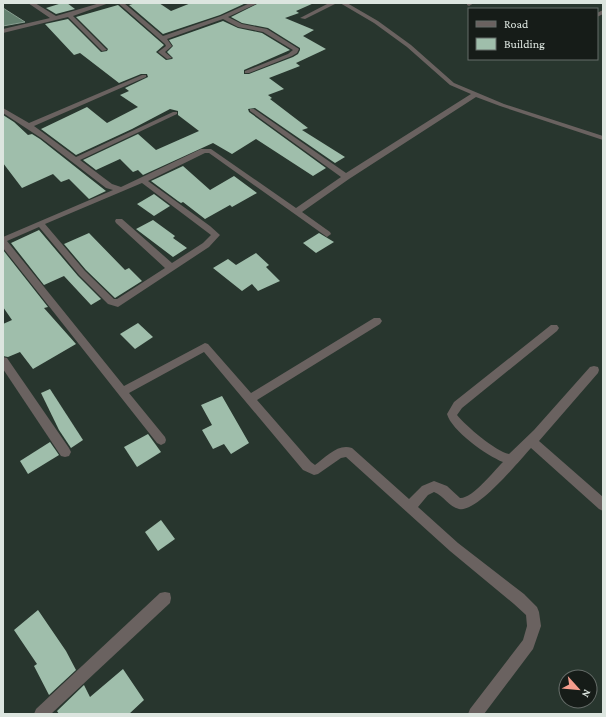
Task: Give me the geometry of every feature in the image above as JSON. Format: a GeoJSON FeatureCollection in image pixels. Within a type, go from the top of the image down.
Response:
{"type":"FeatureCollection","features":[{"type":"Feature","properties":{"kind":"street"},"geometry":{"type":"LineString","coordinates":[[31,3],[56,19]]}},
{"type":"Feature","properties":{"kind":"street"},"geometry":{"type":"LineString","coordinates":[[3,31],[56,19],[106,3]]}},
{"type":"Feature","properties":{"kind":"street"},"geometry":{"type":"LineString","coordinates":[[121,3],[169,46],[161,52],[169,58]]}},
{"type":"Feature","properties":{"kind":"street"},"geometry":{"type":"LineString","coordinates":[[162,39],[223,17],[254,3]]}},
{"type":"Feature","properties":{"kind":"street"},"geometry":{"type":"LineString","coordinates":[[303,18],[334,3]]}},
{"type":"Feature","properties":{"kind":"street"},"geometry":{"type":"LineString","coordinates":[[343,3],[376,22],[409,46],[452,84],[502,105],[603,138]]}},
{"type":"Feature","properties":{"kind":"street"},"geometry":{"type":"LineString","coordinates":[[69,15],[104,50]]}},
{"type":"Feature","properties":{"kind":"street"},"geometry":{"type":"LineString","coordinates":[[223,17],[240,26],[265,30],[296,49],[295,52],[290,55],[247,72]]}},
{"type":"Feature","properties":{"kind":"street"},"geometry":{"type":"LineString","coordinates":[[29,126],[144,76]]}},
{"type":"Feature","properties":{"kind":"street"},"geometry":{"type":"LineString","coordinates":[[296,212],[346,177],[476,94]]}},
{"type":"Feature","properties":{"kind":"street"},"geometry":{"type":"LineString","coordinates":[[3,110],[29,126],[109,186],[121,190]]}},
{"type":"Feature","properties":{"kind":"street"},"geometry":{"type":"LineString","coordinates":[[252,110],[346,177]]}},
{"type":"Feature","properties":{"kind":"street"},"geometry":{"type":"LineString","coordinates":[[75,160],[175,113]]}},
{"type":"Feature","properties":{"kind":"street"},"geometry":{"type":"LineString","coordinates":[[161,440],[3,241],[40,223],[121,190],[204,151],[212,151],[327,234]]}},
{"type":"Feature","properties":{"kind":"street"},"geometry":{"type":"LineString","coordinates":[[40,223],[82,273],[111,302],[118,303],[206,245],[216,235],[202,223],[151,188],[143,180]]}},
{"type":"Feature","properties":{"kind":"street"},"geometry":{"type":"LineString","coordinates":[[119,221],[171,268]]}},
{"type":"Feature","properties":{"kind":"street"},"geometry":{"type":"LineString","coordinates":[[250,399],[377,321]]}},
{"type":"Feature","properties":{"kind":"street"},"geometry":{"type":"LineString","coordinates":[[515,457],[504,458],[497,455],[459,424],[453,418],[452,414],[458,405],[554,328]]}},
{"type":"Feature","properties":{"kind":"street"},"geometry":{"type":"LineString","coordinates":[[123,392],[205,347],[310,469],[318,469],[339,453],[348,452],[454,547],[519,600],[532,612],[534,626],[528,644],[475,714]]}},
{"type":"Feature","properties":{"kind":"street"},"geometry":{"type":"LineString","coordinates":[[3,361],[65,452]]}},
{"type":"Feature","properties":{"kind":"street"},"geometry":{"type":"LineString","coordinates":[[410,507],[429,488],[434,486],[442,490],[454,501],[460,504],[467,503],[484,490],[531,441],[594,370]]}},
{"type":"Feature","properties":{"kind":"street"},"geometry":{"type":"LineString","coordinates":[[531,441],[603,505]]}},
{"type":"Feature","properties":{"kind":"street"},"geometry":{"type":"LineString","coordinates":[[41,714],[165,598]]}},
{"type":"Feature","properties":{"kind":"shaded area"},"geometry":{"type":"Polygon","coordinates":[[[3,8],[25,22],[3,26],[3,8]]]}},
{"type":"Feature","properties":{"kind":"building"},"geometry":{"type":"Polygon","coordinates":[[[67,3],[75,9],[56,14],[46,8],[67,3]]]}},
{"type":"Feature","properties":{"kind":"building"},"geometry":{"type":"Polygon","coordinates":[[[136,3],[159,3],[171,11],[191,3],[246,3],[220,15],[163,34],[129,5],[136,3]]]}},
{"type":"Feature","properties":{"kind":"building"},"geometry":{"type":"Polygon","coordinates":[[[259,3],[314,3],[296,11],[299,13],[285,18],[314,30],[303,36],[326,49],[296,63],[300,66],[269,78],[284,89],[268,95],[272,98],[270,99],[308,128],[302,130],[345,157],[335,163],[255,108],[248,109],[249,112],[326,168],[313,176],[256,139],[232,154],[213,143],[143,175],[138,170],[133,172],[120,159],[96,170],[83,160],[138,134],[156,150],[199,131],[178,115],[178,111],[170,109],[132,129],[76,155],[41,129],[87,107],[107,123],[138,107],[120,95],[129,91],[125,88],[148,77],[147,74],[141,74],[119,83],[80,53],[74,55],[45,24],[68,19],[101,52],[107,51],[108,49],[76,17],[118,5],[164,45],[156,52],[166,60],[173,58],[167,52],[173,46],[169,40],[223,21],[238,28],[262,33],[290,50],[244,70],[244,74],[249,74],[293,57],[298,54],[300,50],[300,48],[268,28],[242,23],[231,17],[259,3]]]}},
{"type":"Feature","properties":{"kind":"building"},"geometry":{"type":"Polygon","coordinates":[[[3,115],[14,122],[28,135],[32,134],[40,139],[106,191],[89,199],[69,179],[61,182],[53,174],[22,188],[3,163],[3,115]]]}},
{"type":"Feature","properties":{"kind":"building"},"geometry":{"type":"Polygon","coordinates":[[[183,166],[210,190],[234,176],[257,193],[232,207],[230,205],[205,219],[183,202],[181,203],[151,181],[183,166]]]}},
{"type":"Feature","properties":{"kind":"building"},"geometry":{"type":"Polygon","coordinates":[[[154,194],[170,206],[154,216],[137,204],[154,194]]]}},
{"type":"Feature","properties":{"kind":"building"},"geometry":{"type":"Polygon","coordinates":[[[153,220],[175,236],[173,238],[187,248],[173,257],[136,229],[153,220]]]}},
{"type":"Feature","properties":{"kind":"building"},"geometry":{"type":"Polygon","coordinates":[[[39,230],[78,276],[101,299],[91,305],[64,276],[44,285],[11,243],[39,230]]]}},
{"type":"Feature","properties":{"kind":"building"},"geometry":{"type":"Polygon","coordinates":[[[89,233],[125,270],[129,268],[142,281],[115,298],[86,270],[64,244],[89,233]]]}},
{"type":"Feature","properties":{"kind":"building"},"geometry":{"type":"Polygon","coordinates":[[[319,233],[334,242],[316,253],[303,243],[319,233]]]}},
{"type":"Feature","properties":{"kind":"building"},"geometry":{"type":"Polygon","coordinates":[[[3,250],[48,307],[44,308],[76,344],[33,369],[20,352],[8,357],[3,356],[3,324],[12,320],[3,307],[3,250]]]}},
{"type":"Feature","properties":{"kind":"building"},"geometry":{"type":"Polygon","coordinates":[[[256,253],[269,265],[266,267],[280,281],[258,291],[252,284],[242,291],[213,268],[228,259],[236,265],[256,253]]]}},
{"type":"Feature","properties":{"kind":"building"},"geometry":{"type":"Polygon","coordinates":[[[138,323],[153,337],[135,349],[120,334],[138,323]]]}},
{"type":"Feature","properties":{"kind":"building"},"geometry":{"type":"Polygon","coordinates":[[[50,389],[83,440],[71,448],[59,430],[41,393],[50,389]]]}},
{"type":"Feature","properties":{"kind":"building"},"geometry":{"type":"Polygon","coordinates":[[[222,396],[249,443],[231,454],[224,444],[213,449],[202,430],[212,425],[201,405],[222,396]]]}},
{"type":"Feature","properties":{"kind":"building"},"geometry":{"type":"Polygon","coordinates":[[[148,434],[161,452],[137,467],[124,447],[148,434]]]}},
{"type":"Feature","properties":{"kind":"building"},"geometry":{"type":"Polygon","coordinates":[[[50,442],[59,455],[28,474],[20,461],[50,442]]]}},
{"type":"Feature","properties":{"kind":"building"},"geometry":{"type":"Polygon","coordinates":[[[161,520],[175,539],[158,551],[145,532],[161,520]]]}},
{"type":"Feature","properties":{"kind":"building"},"geometry":{"type":"Polygon","coordinates":[[[38,610],[66,651],[76,670],[49,695],[34,666],[37,664],[14,630],[38,610]]]}},
{"type":"Feature","properties":{"kind":"building"},"geometry":{"type":"Polygon","coordinates":[[[123,669],[144,700],[129,714],[59,714],[57,711],[84,685],[90,697],[123,669]]]}}]}
